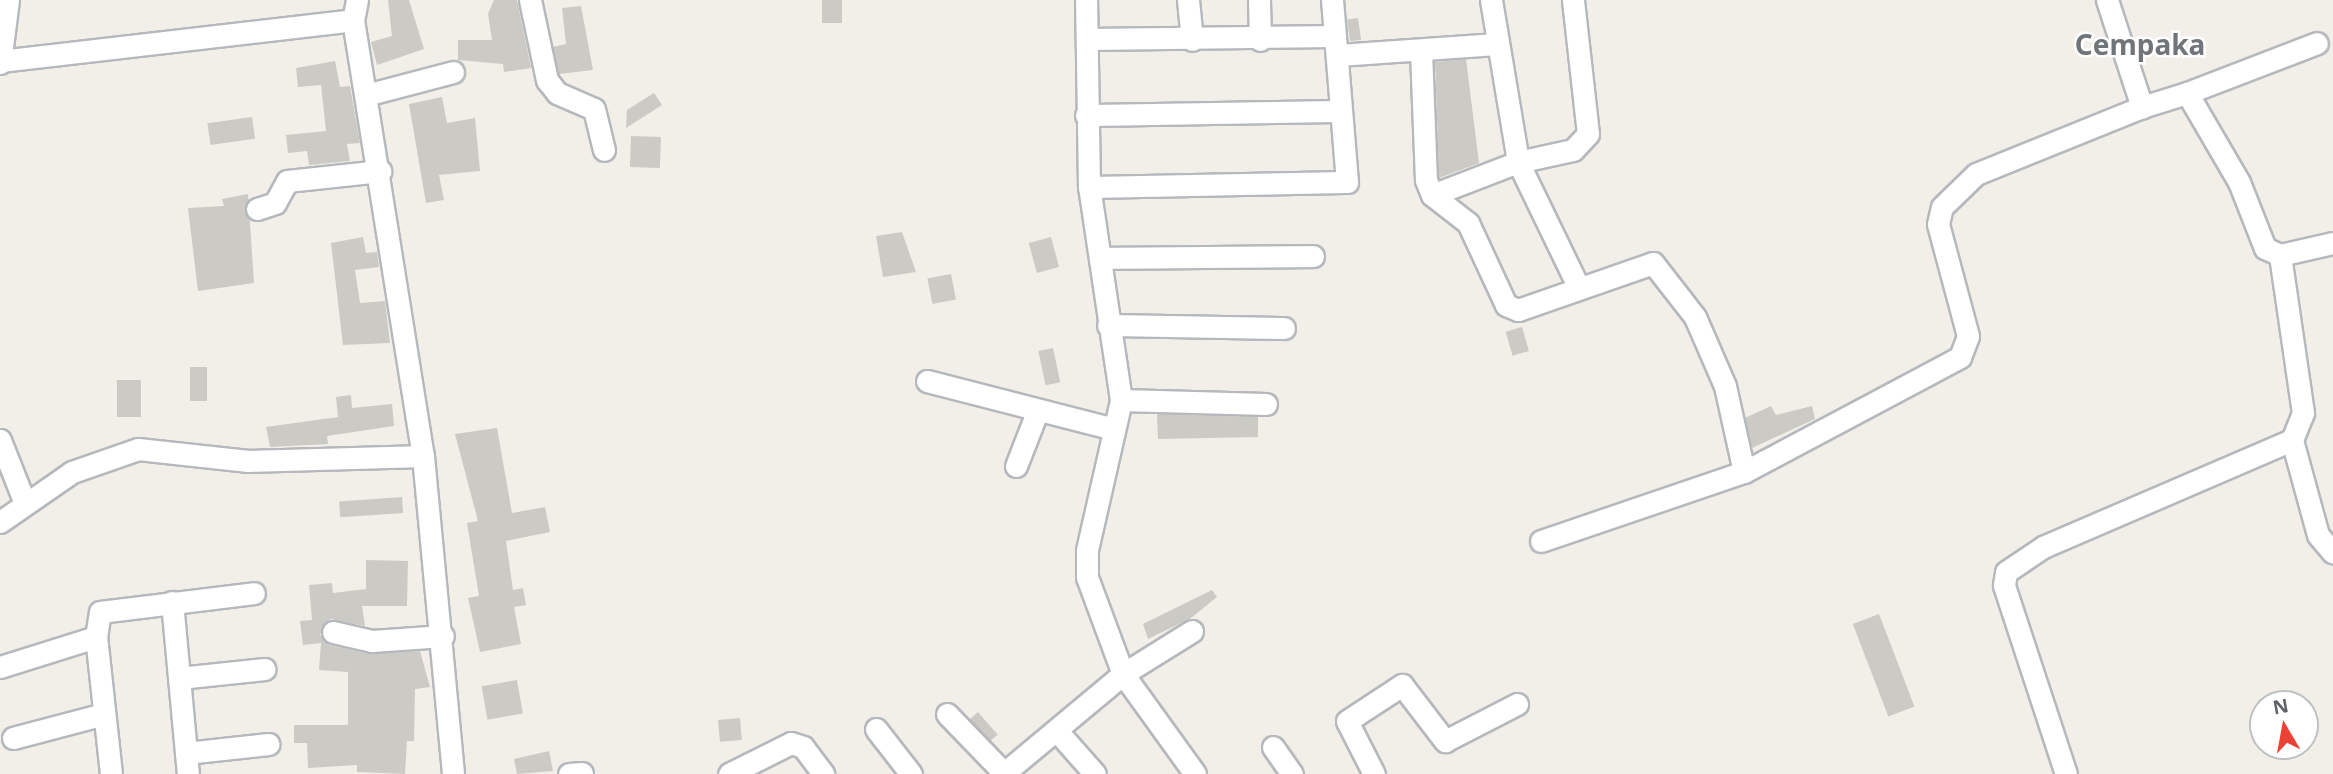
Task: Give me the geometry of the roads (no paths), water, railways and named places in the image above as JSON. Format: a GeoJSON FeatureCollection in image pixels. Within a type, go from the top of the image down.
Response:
{"type":"FeatureCollection","features":[{"type":"Feature","properties":{"kind":"street"},"geometry":{"type":"LineString","coordinates":[[8,0],[0,62],[355,10],[423,456],[443,636],[453,774]]}},
{"type":"Feature","properties":{"kind":"street"},"geometry":{"type":"LineString","coordinates":[[530,0],[547,80],[557,93],[594,108],[604,150]]}},
{"type":"Feature","properties":{"kind":"street"},"geometry":{"type":"LineString","coordinates":[[1086,0],[1089,187],[1121,400],[1087,577],[1124,674],[1195,774]]}},
{"type":"Feature","properties":{"kind":"street"},"geometry":{"type":"LineString","coordinates":[[1188,0],[1192,40]]}},
{"type":"Feature","properties":{"kind":"street"},"geometry":{"type":"LineString","coordinates":[[1259,0],[1260,40]]}},
{"type":"Feature","properties":{"kind":"street"},"geometry":{"type":"LineString","coordinates":[[1089,187],[1347,182],[1332,0]]}},
{"type":"Feature","properties":{"kind":"street"},"geometry":{"type":"LineString","coordinates":[[1491,0],[1518,162],[1579,288]]}},
{"type":"Feature","properties":{"kind":"street"},"geometry":{"type":"LineString","coordinates":[[1432,195],[1518,162],[1573,150],[1588,134],[1573,0]]}},
{"type":"Feature","properties":{"kind":"street"},"geometry":{"type":"LineString","coordinates":[[2107,0],[2141,107]]}},
{"type":"Feature","properties":{"kind":"street"},"geometry":{"type":"LineString","coordinates":[[1087,39],[1260,40],[1421,51],[1497,44]]}},
{"type":"Feature","properties":{"kind":"street"},"geometry":{"type":"LineString","coordinates":[[1541,541],[1744,472],[1966,350],[1938,224],[1942,207],[1963,183],[2141,107],[2188,93],[2316,43]]}},
{"type":"Feature","properties":{"kind":"street"},"geometry":{"type":"LineString","coordinates":[[1421,51],[1426,180],[1432,195],[1468,223],[1511,309],[1579,288],[1640,262],[1657,266],[1695,317],[1725,386],[1744,472]]}},
{"type":"Feature","properties":{"kind":"street"},"geometry":{"type":"LineString","coordinates":[[366,94],[453,72]]}},
{"type":"Feature","properties":{"kind":"street"},"geometry":{"type":"LineString","coordinates":[[2188,93],[2239,182],[2265,248],[2280,255],[2333,243]]}},
{"type":"Feature","properties":{"kind":"street"},"geometry":{"type":"LineString","coordinates":[[1086,115],[1341,111]]}},
{"type":"Feature","properties":{"kind":"street"},"geometry":{"type":"LineString","coordinates":[[257,209],[275,203],[287,181],[380,171]]}},
{"type":"Feature","properties":{"kind":"street"},"geometry":{"type":"LineString","coordinates":[[2280,255],[2303,413],[2292,440],[2318,535],[2333,553]]}},
{"type":"Feature","properties":{"kind":"street"},"geometry":{"type":"LineString","coordinates":[[1101,258],[1312,256]]}},
{"type":"Feature","properties":{"kind":"street"},"geometry":{"type":"LineString","coordinates":[[1108,325],[1284,328]]}},
{"type":"Feature","properties":{"kind":"street"},"geometry":{"type":"LineString","coordinates":[[927,380],[1037,412],[1115,429]]}},
{"type":"Feature","properties":{"kind":"street"},"geometry":{"type":"LineString","coordinates":[[1121,400],[1266,404]]}},
{"type":"Feature","properties":{"kind":"street"},"geometry":{"type":"LineString","coordinates":[[1016,466],[1037,412]]}},
{"type":"Feature","properties":{"kind":"street"},"geometry":{"type":"LineString","coordinates":[[0,440],[24,501]]}},
{"type":"Feature","properties":{"kind":"street"},"geometry":{"type":"LineString","coordinates":[[2066,774],[2004,585],[2010,566],[2292,440]]}},
{"type":"Feature","properties":{"kind":"street"},"geometry":{"type":"LineString","coordinates":[[0,523],[24,501],[72,471],[138,449],[248,461],[423,456]]}},
{"type":"Feature","properties":{"kind":"street"},"geometry":{"type":"LineString","coordinates":[[111,774],[96,618],[106,608],[254,593]]}},
{"type":"Feature","properties":{"kind":"street"},"geometry":{"type":"LineString","coordinates":[[172,602],[188,774]]}},
{"type":"Feature","properties":{"kind":"street"},"geometry":{"type":"LineString","coordinates":[[947,714],[1004,774],[1124,674],[1192,631]]}},
{"type":"Feature","properties":{"kind":"street"},"geometry":{"type":"LineString","coordinates":[[333,632],[372,641],[443,636]]}},
{"type":"Feature","properties":{"kind":"street"},"geometry":{"type":"LineString","coordinates":[[0,667],[96,637]]}},
{"type":"Feature","properties":{"kind":"street"},"geometry":{"type":"LineString","coordinates":[[179,678],[265,669]]}},
{"type":"Feature","properties":{"kind":"street"},"geometry":{"type":"LineString","coordinates":[[1374,774],[1346,721],[1402,685],[1445,741],[1517,704]]}},
{"type":"Feature","properties":{"kind":"street"},"geometry":{"type":"LineString","coordinates":[[13,738],[104,714]]}},
{"type":"Feature","properties":{"kind":"street"},"geometry":{"type":"LineString","coordinates":[[876,729],[911,774]]}},
{"type":"Feature","properties":{"kind":"street"},"geometry":{"type":"LineString","coordinates":[[1057,731],[1094,774]]}},
{"type":"Feature","properties":{"kind":"street"},"geometry":{"type":"LineString","coordinates":[[729,774],[791,743],[803,747],[823,774]]}},
{"type":"Feature","properties":{"kind":"street"},"geometry":{"type":"LineString","coordinates":[[186,752],[269,744]]}},
{"type":"Feature","properties":{"kind":"street"},"geometry":{"type":"LineString","coordinates":[[1273,747],[1292,774]]}},
{"type":"Feature","properties":{"kind":"district","name":"Cempaka"},"geometry":{"type":"Point","coordinates":[2140,44]}}]}
